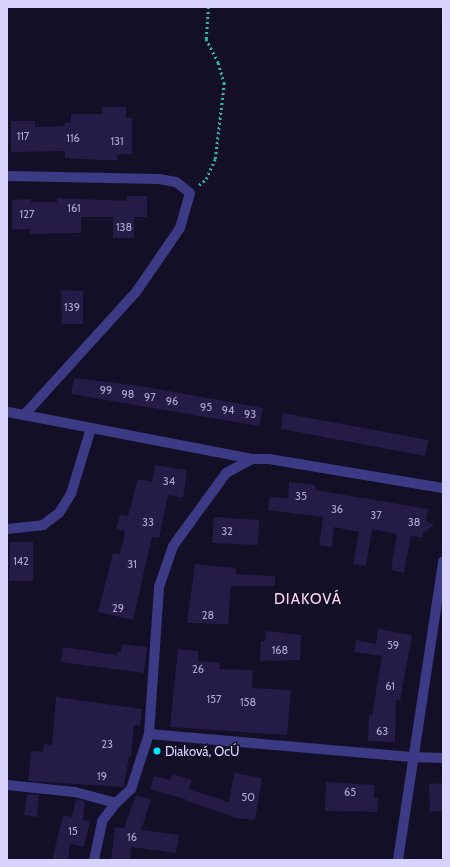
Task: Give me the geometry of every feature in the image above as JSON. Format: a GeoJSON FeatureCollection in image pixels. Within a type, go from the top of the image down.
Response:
{"type":"FeatureCollection","features":[{"type":"Feature","properties":{"kind":"street"},"geometry":{"type":"LineString","coordinates":[[7,176],[159,179],[176,182],[190,193],[187,209],[180,228],[136,292],[24,415]]}},
{"type":"Feature","properties":{"kind":"street"},"geometry":{"type":"LineString","coordinates":[[7,412],[252,459],[269,459],[443,488]]}},
{"type":"Feature","properties":{"kind":"street"},"geometry":{"type":"LineString","coordinates":[[7,528],[43,525],[59,513],[71,494],[91,428]]}},
{"type":"Feature","properties":{"kind":"street"},"geometry":{"type":"LineString","coordinates":[[94,860],[102,821],[116,803],[131,789],[149,734],[159,587],[173,546],[226,473],[252,459]]}},
{"type":"Feature","properties":{"kind":"street"},"geometry":{"type":"LineString","coordinates":[[398,860],[443,561]]}},
{"type":"Feature","properties":{"kind":"street"},"geometry":{"type":"LineString","coordinates":[[149,734],[414,757],[443,758]]}},
{"type":"Feature","properties":{"kind":"street"},"geometry":{"type":"LineString","coordinates":[[7,785],[75,792],[116,803]]}},
{"type":"Feature","properties":{"kind":"path"},"geometry":{"type":"LineString","coordinates":[[190,193],[206,179],[215,159],[224,84],[218,63],[206,39],[208,7]]}},
{"type":"Feature","properties":{"kind":"building"},"geometry":{"type":"Polygon","coordinates":[[[102,107],[126,107],[126,118],[132,118],[132,154],[122,154],[117,156],[118,160],[103,160],[65,158],[65,151],[11,152],[11,121],[35,121],[35,127],[65,126],[65,123],[71,123],[71,114],[102,114],[102,107]]]}},
{"type":"Feature","properties":{"kind":"building"},"geometry":{"type":"Polygon","coordinates":[[[127,196],[147,196],[147,217],[134,217],[134,238],[113,238],[113,217],[81,217],[81,233],[30,234],[30,229],[12,230],[12,200],[31,199],[31,202],[57,202],[57,198],[127,201],[127,196]]]}},
{"type":"Feature","properties":{"kind":"building"},"geometry":{"type":"Polygon","coordinates":[[[61,290],[83,291],[83,324],[62,324],[61,290]]]}},
{"type":"Feature","properties":{"kind":"building"},"geometry":{"type":"Polygon","coordinates":[[[74,378],[140,386],[263,408],[259,426],[71,394],[74,378]]]}},
{"type":"Feature","properties":{"kind":"building"},"geometry":{"type":"Polygon","coordinates":[[[283,413],[428,440],[425,456],[281,429],[283,413]]]}},
{"type":"Feature","properties":{"kind":"building"},"geometry":{"type":"Polygon","coordinates":[[[155,465],[187,470],[183,498],[168,495],[159,538],[152,537],[133,620],[98,612],[113,553],[120,554],[125,531],[116,529],[120,515],[128,516],[138,479],[152,482],[155,465]]]}},
{"type":"Feature","properties":{"kind":"building"},"geometry":{"type":"Polygon","coordinates":[[[289,482],[315,485],[315,490],[428,509],[426,521],[434,525],[423,533],[423,538],[411,536],[404,573],[391,570],[397,534],[372,529],[366,566],[353,564],[359,532],[334,527],[332,547],[319,545],[323,517],[268,510],[270,497],[288,498],[289,482]]]}},
{"type":"Feature","properties":{"kind":"building"},"geometry":{"type":"Polygon","coordinates":[[[214,517],[259,520],[258,545],[212,543],[214,517]]]}},
{"type":"Feature","properties":{"kind":"building"},"geometry":{"type":"Polygon","coordinates":[[[10,542],[33,542],[33,581],[9,581],[10,542]]]}},
{"type":"Feature","properties":{"kind":"building"},"geometry":{"type":"Polygon","coordinates":[[[195,564],[236,568],[236,574],[275,576],[275,586],[231,586],[228,624],[187,623],[195,564]]]}},
{"type":"Feature","properties":{"kind":"building"},"geometry":{"type":"Polygon","coordinates":[[[378,629],[412,635],[400,701],[396,700],[395,742],[368,741],[369,715],[372,715],[382,656],[354,652],[356,640],[376,644],[378,629]]]}},
{"type":"Feature","properties":{"kind":"building"},"geometry":{"type":"Polygon","coordinates":[[[266,631],[301,635],[300,660],[260,661],[261,641],[265,641],[266,631]]]}},
{"type":"Feature","properties":{"kind":"building"},"geometry":{"type":"Polygon","coordinates":[[[122,644],[147,647],[144,673],[61,662],[63,647],[117,655],[117,652],[121,652],[122,644]]]}},
{"type":"Feature","properties":{"kind":"building"},"geometry":{"type":"Polygon","coordinates":[[[178,649],[198,651],[198,661],[220,663],[219,669],[253,670],[252,688],[291,690],[287,735],[170,727],[178,649]]]}},
{"type":"Feature","properties":{"kind":"building"},"geometry":{"type":"Polygon","coordinates":[[[56,697],[142,709],[140,726],[134,725],[131,757],[129,756],[124,787],[28,781],[31,751],[42,752],[42,755],[44,744],[52,745],[56,697]]]}},
{"type":"Feature","properties":{"kind":"building"},"geometry":{"type":"Polygon","coordinates":[[[234,773],[262,778],[255,820],[236,818],[185,800],[186,797],[185,799],[150,789],[154,776],[170,780],[172,774],[192,780],[189,789],[229,802],[234,773]]]}},
{"type":"Feature","properties":{"kind":"building"},"geometry":{"type":"Polygon","coordinates":[[[326,782],[374,785],[374,798],[378,798],[377,812],[325,811],[326,782]]]}},
{"type":"Feature","properties":{"kind":"building"},"geometry":{"type":"Polygon","coordinates":[[[443,783],[443,811],[430,812],[429,784],[443,783]]]}},
{"type":"Feature","properties":{"kind":"building"},"geometry":{"type":"Polygon","coordinates":[[[27,794],[39,795],[37,817],[24,815],[27,794]]]}},
{"type":"Feature","properties":{"kind":"building"},"geometry":{"type":"Polygon","coordinates":[[[136,795],[151,800],[141,830],[179,835],[176,853],[131,847],[130,860],[111,860],[115,827],[124,828],[136,795]]]}},
{"type":"Feature","properties":{"kind":"building"},"geometry":{"type":"Polygon","coordinates":[[[76,799],[85,801],[83,820],[90,821],[84,847],[70,844],[68,860],[52,860],[63,815],[72,817],[76,799]]]}},
{"type":"Feature","properties":{"kind":"place","name":"Diaková, OcÚ"},"geometry":{"type":"Point","coordinates":[157,751]}},
{"type":"Feature","properties":{"kind":"district","name":"DIAKOVÁ"},"geometry":{"type":"Point","coordinates":[308,600]}}]}
